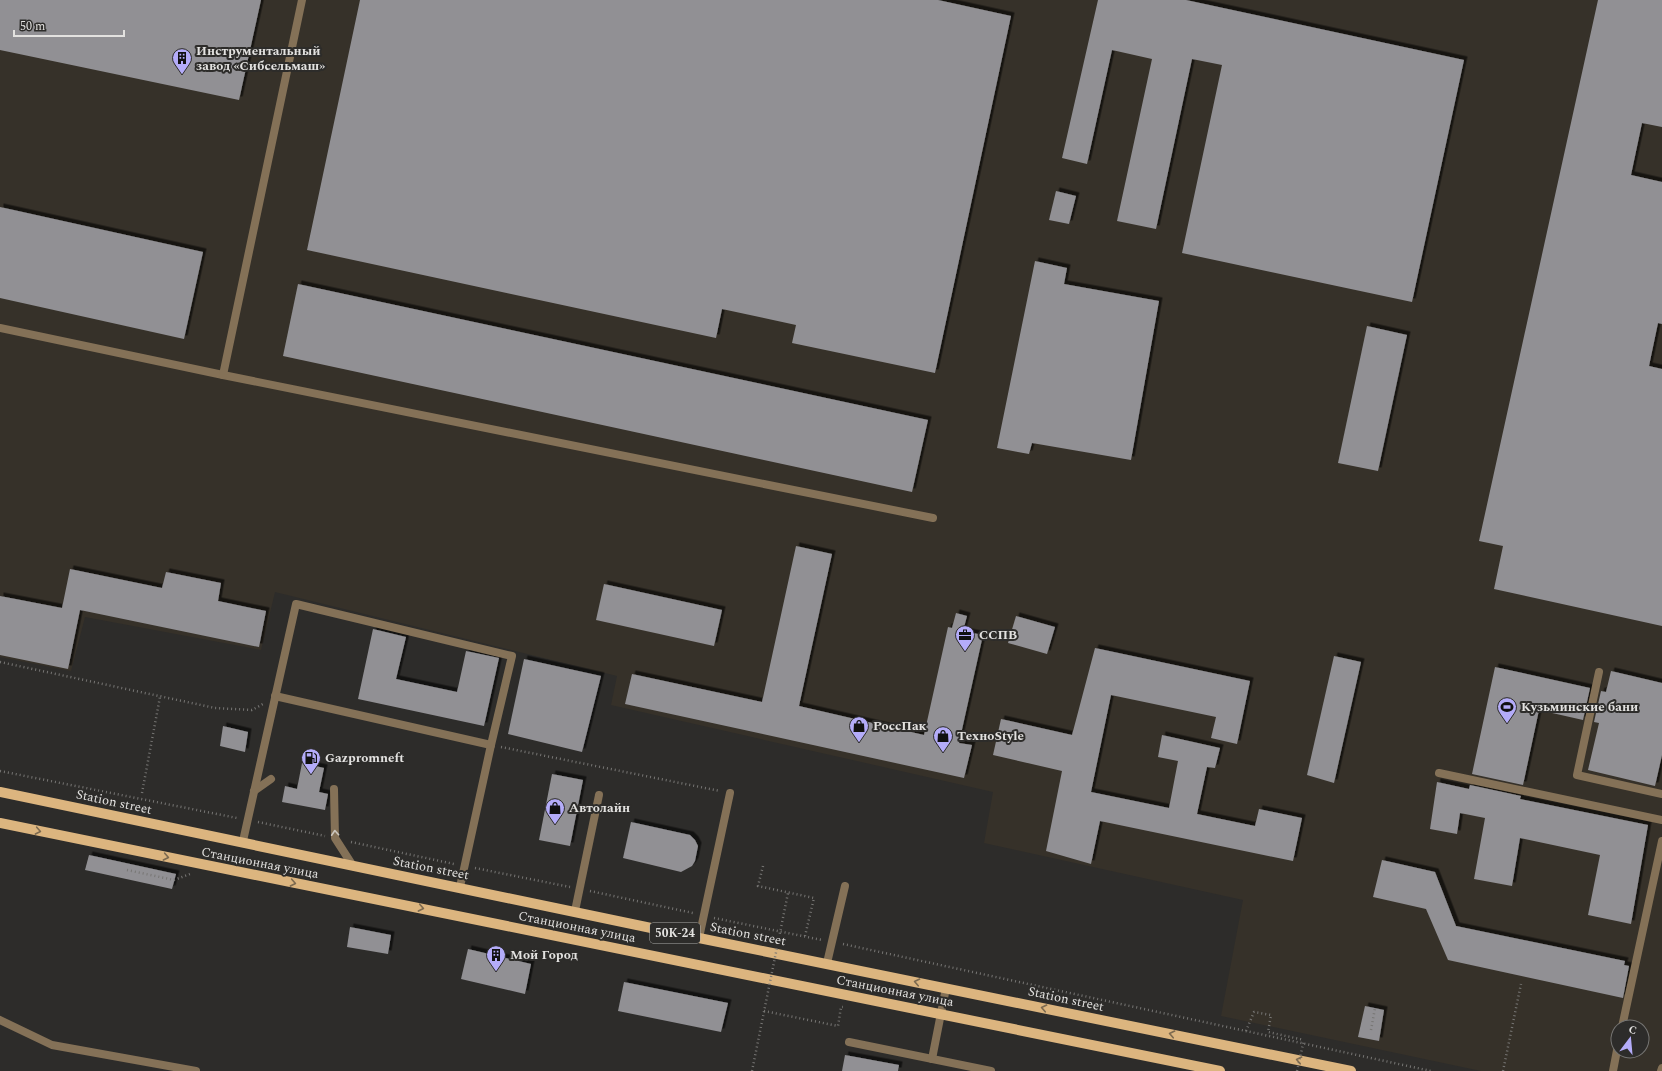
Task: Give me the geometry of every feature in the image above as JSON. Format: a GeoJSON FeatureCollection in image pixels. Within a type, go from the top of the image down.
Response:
{"type":"FeatureCollection","features":[{"type":"Feature","properties":{"kind":"main road","name":"Station street"},"geometry":{"type":"LineString","coordinates":[[0,792],[699,938],[1351,1071]]}},
{"type":"Feature","properties":{"kind":"main road","name":"Станционная улица"},"geometry":{"type":"LineString","coordinates":[[0,823],[1220,1071]]}},
{"type":"Feature","properties":{"kind":"lane"},"geometry":{"type":"LineString","coordinates":[[223,375],[302,0]]}},
{"type":"Feature","properties":{"kind":"lane"},"geometry":{"type":"LineString","coordinates":[[0,328],[223,375],[933,518]]}},
{"type":"Feature","properties":{"kind":"lane"},"geometry":{"type":"LineString","coordinates":[[243,842],[296,604],[512,656],[460,887]]}},
{"type":"Feature","properties":{"kind":"lane"},"geometry":{"type":"LineString","coordinates":[[1599,672],[1577,775],[1662,794]]}},
{"type":"Feature","properties":{"kind":"lane"},"geometry":{"type":"LineString","coordinates":[[275,696],[491,745]]}},
{"type":"Feature","properties":{"kind":"lane"},"geometry":{"type":"LineString","coordinates":[[1439,773],[1662,820]]}},
{"type":"Feature","properties":{"kind":"lane"},"geometry":{"type":"LineString","coordinates":[[254,791],[271,779]]}},
{"type":"Feature","properties":{"kind":"lane"},"geometry":{"type":"LineString","coordinates":[[334,788],[335,838],[353,866]]}},
{"type":"Feature","properties":{"kind":"lane"},"geometry":{"type":"LineString","coordinates":[[699,938],[730,793]]}},
{"type":"Feature","properties":{"kind":"lane"},"geometry":{"type":"LineString","coordinates":[[575,911],[600,795]]}},
{"type":"Feature","properties":{"kind":"lane"},"geometry":{"type":"LineString","coordinates":[[1624,1019],[1662,841]]}},
{"type":"Feature","properties":{"kind":"lane"},"geometry":{"type":"LineString","coordinates":[[827,963],[845,886]]}},
{"type":"Feature","properties":{"kind":"lane"},"geometry":{"type":"LineString","coordinates":[[932,1059],[946,988]]}},
{"type":"Feature","properties":{"kind":"lane"},"geometry":{"type":"LineString","coordinates":[[0,1020],[52,1045],[196,1071]]}},
{"type":"Feature","properties":{"kind":"lane"},"geometry":{"type":"LineString","coordinates":[[849,1042],[991,1071]]}},
{"type":"Feature","properties":{"kind":"lane"},"geometry":{"type":"LineString","coordinates":[[1613,1071],[1615,1059]]}},
{"type":"Feature","properties":{"kind":"path"},"geometry":{"type":"LineString","coordinates":[[0,662],[215,708],[252,710],[275,696]]}},
{"type":"Feature","properties":{"kind":"path"},"geometry":{"type":"LineString","coordinates":[[142,792],[160,696]]}},
{"type":"Feature","properties":{"kind":"path"},"geometry":{"type":"LineString","coordinates":[[491,745],[730,793]]}},
{"type":"Feature","properties":{"kind":"path"},"geometry":{"type":"LineString","coordinates":[[0,771],[248,820]]}},
{"type":"Feature","properties":{"kind":"path"},"geometry":{"type":"LineString","coordinates":[[763,866],[758,886],[814,898],[805,936]]}},
{"type":"Feature","properties":{"kind":"path"},"geometry":{"type":"LineString","coordinates":[[127,870],[174,880]]}},
{"type":"Feature","properties":{"kind":"path"},"geometry":{"type":"LineString","coordinates":[[752,1071],[788,893]]}},
{"type":"Feature","properties":{"kind":"path"},"geometry":{"type":"LineString","coordinates":[[1503,1071],[1521,984]]}},
{"type":"Feature","properties":{"kind":"path"},"geometry":{"type":"LineString","coordinates":[[1371,1030],[1375,1008]]}},
{"type":"Feature","properties":{"kind":"path"},"geometry":{"type":"LineString","coordinates":[[764,1011],[838,1026]]}},
{"type":"Feature","properties":{"kind":"path"},"geometry":{"type":"LineString","coordinates":[[1246,1031],[1254,1012],[1271,1015],[1268,1032],[1304,1040],[1297,1071]]}},
{"type":"Feature","properties":{"kind":"shaded area"},"geometry":{"type":"Polygon","coordinates":[[[0,0],[1662,0],[1662,1071],[1481,1071],[1221,1016],[1243,900],[984,843],[993,792],[611,705],[617,676],[275,592],[261,650],[85,617],[71,671],[0,657],[0,0]]]}},
{"type":"Feature","properties":{"kind":"building","name":"Инструментальный завод «Сибсельмаш»"},"geometry":{"type":"Polygon","coordinates":[[[0,0],[261,0],[239,100],[0,50],[0,0]]]}},
{"type":"Feature","properties":{"kind":"building"},"geometry":{"type":"Polygon","coordinates":[[[360,0],[938,0],[1011,16],[935,373],[792,343],[796,325],[722,309],[716,338],[307,250],[360,0]]]}},
{"type":"Feature","properties":{"kind":"building"},"geometry":{"type":"Polygon","coordinates":[[[1098,0],[1186,0],[1464,60],[1412,302],[1182,253],[1222,65],[1192,59],[1156,229],[1117,221],[1152,59],[1112,50],[1087,164],[1062,158],[1098,0]]]}},
{"type":"Feature","properties":{"kind":"building"},"geometry":{"type":"Polygon","coordinates":[[[1598,0],[1662,0],[1662,127],[1642,123],[1631,175],[1662,182],[1662,324],[1658,323],[1649,366],[1662,369],[1662,626],[1494,589],[1503,546],[1479,541],[1598,0]]]}},
{"type":"Feature","properties":{"kind":"building"},"geometry":{"type":"Polygon","coordinates":[[[1056,191],[1076,196],[1069,224],[1049,220],[1056,191]]]}},
{"type":"Feature","properties":{"kind":"building"},"geometry":{"type":"Polygon","coordinates":[[[0,207],[203,252],[184,339],[0,298],[0,207]]]}},
{"type":"Feature","properties":{"kind":"building"},"geometry":{"type":"Polygon","coordinates":[[[1035,261],[1067,268],[1064,284],[1159,301],[1131,460],[1032,443],[1029,454],[997,448],[1035,261]]]}},
{"type":"Feature","properties":{"kind":"building"},"geometry":{"type":"Polygon","coordinates":[[[298,284],[928,420],[912,492],[283,356],[298,284]]]}},
{"type":"Feature","properties":{"kind":"building"},"geometry":{"type":"Polygon","coordinates":[[[1367,326],[1407,335],[1378,471],[1338,463],[1367,326]]]}},
{"type":"Feature","properties":{"kind":"building"},"geometry":{"type":"Polygon","coordinates":[[[796,546],[832,554],[799,706],[924,735],[948,627],[952,628],[956,613],[967,616],[963,631],[983,635],[959,743],[972,745],[964,778],[625,704],[632,674],[762,702],[796,546]]]}},
{"type":"Feature","properties":{"kind":"building"},"geometry":{"type":"Polygon","coordinates":[[[70,569],[162,588],[166,572],[221,583],[218,601],[266,611],[259,647],[80,610],[68,669],[0,655],[0,596],[62,608],[70,569]]]}},
{"type":"Feature","properties":{"kind":"building"},"geometry":{"type":"Polygon","coordinates":[[[604,584],[722,610],[714,646],[596,620],[604,584]]]}},
{"type":"Feature","properties":{"kind":"building"},"geometry":{"type":"Polygon","coordinates":[[[1016,616],[1055,627],[1047,654],[1008,643],[1016,616]]]}},
{"type":"Feature","properties":{"kind":"building"},"geometry":{"type":"Polygon","coordinates":[[[373,629],[406,637],[396,679],[457,692],[466,651],[499,658],[484,726],[358,699],[373,629]]]}},
{"type":"Feature","properties":{"kind":"building"},"geometry":{"type":"Polygon","coordinates":[[[1095,648],[1250,681],[1237,744],[1211,738],[1216,717],[1111,695],[1091,792],[1169,808],[1178,761],[1158,757],[1162,735],[1220,748],[1215,768],[1207,767],[1197,814],[1255,826],[1259,809],[1302,818],[1293,861],[1100,821],[1091,864],[1046,851],[1062,771],[993,755],[1001,719],[1072,735],[1095,648]]]}},
{"type":"Feature","properties":{"kind":"building"},"geometry":{"type":"Polygon","coordinates":[[[1334,656],[1361,662],[1334,783],[1307,775],[1334,656]]]}},
{"type":"Feature","properties":{"kind":"building"},"geometry":{"type":"Polygon","coordinates":[[[524,659],[601,676],[582,752],[508,734],[524,659]]]}},
{"type":"Feature","properties":{"kind":"building"},"geometry":{"type":"Polygon","coordinates":[[[1495,667],[1590,688],[1583,720],[1539,710],[1523,785],[1472,774],[1495,667]]]}},
{"type":"Feature","properties":{"kind":"building"},"geometry":{"type":"Polygon","coordinates":[[[1611,671],[1662,683],[1662,755],[1655,786],[1588,770],[1599,723],[1594,722],[1601,691],[1606,692],[1611,671]]]}},
{"type":"Feature","properties":{"kind":"building"},"geometry":{"type":"Polygon","coordinates":[[[223,726],[248,732],[245,752],[220,746],[223,726]]]}},
{"type":"Feature","properties":{"kind":"building"},"geometry":{"type":"Polygon","coordinates":[[[302,763],[324,768],[319,792],[328,794],[325,810],[282,802],[285,786],[297,789],[302,763]]]}},
{"type":"Feature","properties":{"kind":"building"},"geometry":{"type":"Polygon","coordinates":[[[552,774],[583,780],[570,846],[539,840],[552,774]]]}},
{"type":"Feature","properties":{"kind":"building"},"geometry":{"type":"Polygon","coordinates":[[[1437,782],[1469,789],[1470,785],[1521,796],[1520,799],[1648,825],[1631,924],[1588,915],[1600,855],[1520,838],[1512,886],[1474,879],[1485,818],[1460,813],[1457,834],[1430,829],[1437,782]]]}},
{"type":"Feature","properties":{"kind":"building"},"geometry":{"type":"Polygon","coordinates":[[[631,822],[690,835],[698,846],[695,861],[692,866],[681,872],[623,858],[631,822]]]}},
{"type":"Feature","properties":{"kind":"building"},"geometry":{"type":"Polygon","coordinates":[[[89,855],[176,874],[172,889],[85,870],[89,855]]]}},
{"type":"Feature","properties":{"kind":"building"},"geometry":{"type":"Polygon","coordinates":[[[1382,860],[1435,872],[1456,926],[1625,961],[1624,965],[1629,966],[1623,998],[1448,960],[1426,909],[1373,897],[1382,860]]]}},
{"type":"Feature","properties":{"kind":"building"},"geometry":{"type":"Polygon","coordinates":[[[350,927],[391,935],[388,954],[347,947],[350,927]]]}},
{"type":"Feature","properties":{"kind":"building","name":"Мой Город"},"geometry":{"type":"Polygon","coordinates":[[[468,949],[531,964],[525,994],[461,979],[468,949]]]}},
{"type":"Feature","properties":{"kind":"building"},"geometry":{"type":"Polygon","coordinates":[[[624,982],[728,1003],[721,1032],[618,1011],[624,982]]]}},
{"type":"Feature","properties":{"kind":"building"},"geometry":{"type":"Polygon","coordinates":[[[1365,1006],[1384,1010],[1379,1041],[1358,1037],[1365,1006]]]}},
{"type":"Feature","properties":{"kind":"building"},"geometry":{"type":"Polygon","coordinates":[[[845,1055],[899,1065],[898,1071],[842,1071],[845,1055]]]}},
{"type":"Feature","properties":{"kind":"place","name":"Инструментальный завод «Сибсельмаш»"},"geometry":{"type":"Point","coordinates":[182,75]}},
{"type":"Feature","properties":{"kind":"place","name":"ССПВ"},"geometry":{"type":"Point","coordinates":[965,652]}},
{"type":"Feature","properties":{"kind":"place","name":"Кузьминские бани"},"geometry":{"type":"Point","coordinates":[1507,724]}},
{"type":"Feature","properties":{"kind":"place","name":"РоссПак"},"geometry":{"type":"Point","coordinates":[859,743]}},
{"type":"Feature","properties":{"kind":"place","name":"ТехноStyle"},"geometry":{"type":"Point","coordinates":[943,753]}},
{"type":"Feature","properties":{"kind":"place","name":"Gazpromneft"},"geometry":{"type":"Point","coordinates":[311,775]}},
{"type":"Feature","properties":{"kind":"place","name":"Автолайн"},"geometry":{"type":"Point","coordinates":[555,825]}},
{"type":"Feature","properties":{"kind":"place","name":"Мой Город"},"geometry":{"type":"Point","coordinates":[496,972]}}]}
